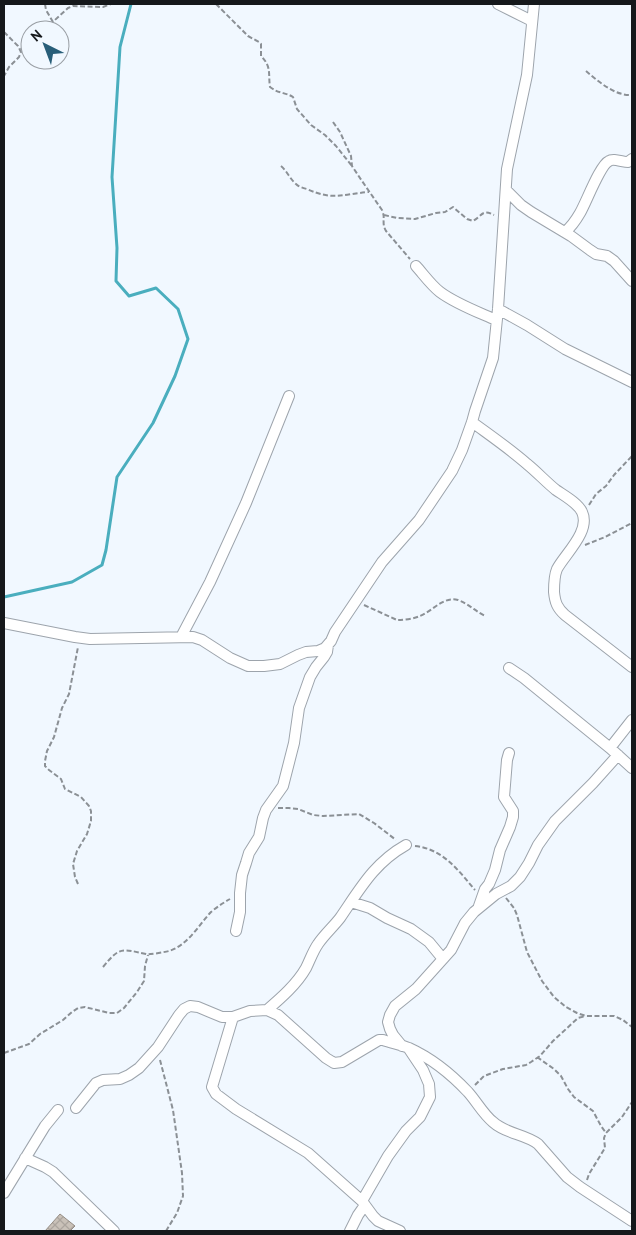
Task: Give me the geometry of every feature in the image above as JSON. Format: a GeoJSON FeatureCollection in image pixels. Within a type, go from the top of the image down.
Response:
{"type":"FeatureCollection","features":[{"type":"Feature","properties":{"kind":"street"},"geometry":{"type":"LineString","coordinates":[[498,4],[532,21]]}},
{"type":"Feature","properties":{"kind":"street"},"geometry":{"type":"LineString","coordinates":[[236,931],[240,912],[240,893],[246,863],[249,853],[259,838],[266,810],[283,786],[294,743],[299,708],[310,677],[327,652],[328,645],[335,632],[382,562],[419,520],[452,471],[462,450],[494,358],[508,159],[527,75],[534,4]]}},
{"type":"Feature","properties":{"kind":"street"},"geometry":{"type":"LineString","coordinates":[[565,232],[579,214],[608,161],[628,162],[632,159]]}},
{"type":"Feature","properties":{"kind":"street"},"geometry":{"type":"LineString","coordinates":[[506,190],[521,205],[596,254],[607,256],[614,261],[632,281]]}},
{"type":"Feature","properties":{"kind":"street"},"geometry":{"type":"LineString","coordinates":[[416,266],[441,293],[496,320]]}},
{"type":"Feature","properties":{"kind":"street"},"geometry":{"type":"LineString","coordinates":[[498,309],[565,349],[632,382]]}},
{"type":"Feature","properties":{"kind":"street"},"geometry":{"type":"LineString","coordinates":[[181,637],[210,582],[246,503],[289,396]]}},
{"type":"Feature","properties":{"kind":"street"},"geometry":{"type":"LineString","coordinates":[[472,422],[527,464],[582,512],[584,520],[581,529],[573,547],[558,568],[555,576],[555,600],[559,610],[564,615],[632,667]]}},
{"type":"Feature","properties":{"kind":"street"},"geometry":{"type":"LineString","coordinates":[[4,623],[80,638],[193,637],[202,640],[230,658],[248,666],[280,664],[306,652],[318,651],[328,645]]}},
{"type":"Feature","properties":{"kind":"street"},"geometry":{"type":"LineString","coordinates":[[509,668],[524,678],[632,768]]}},
{"type":"Feature","properties":{"kind":"street"},"geometry":{"type":"LineString","coordinates":[[610,748],[632,720]]}},
{"type":"Feature","properties":{"kind":"street"},"geometry":{"type":"LineString","coordinates":[[481,903],[514,817],[512,808],[504,797],[509,752]]}},
{"type":"Feature","properties":{"kind":"street"},"geometry":{"type":"LineString","coordinates":[[350,1231],[388,1156],[406,1131],[420,1117],[430,1097],[429,1084],[423,1070],[390,1029],[388,1022],[395,1006],[429,976],[451,950],[465,923],[481,903],[511,886],[520,877],[538,845],[555,821],[593,784],[618,755]]}},
{"type":"Feature","properties":{"kind":"street"},"geometry":{"type":"LineString","coordinates":[[267,1010],[279,1000],[306,968],[318,944],[339,919],[373,871],[385,858],[406,845]]}},
{"type":"Feature","properties":{"kind":"street"},"geometry":{"type":"LineString","coordinates":[[351,902],[370,908],[420,935],[429,942],[443,959]]}},
{"type":"Feature","properties":{"kind":"street"},"geometry":{"type":"LineString","coordinates":[[76,1108],[96,1083],[103,1080],[120,1079],[139,1068],[158,1047],[184,1009],[190,1006],[198,1007],[222,1017],[233,1017],[250,1011],[267,1010],[278,1015],[334,1063],[342,1062],[375,1041],[383,1040],[405,1047],[435,1064],[468,1093],[493,1122],[516,1134],[533,1140],[567,1177],[632,1221]]}},
{"type":"Feature","properties":{"kind":"street"},"geometry":{"type":"LineString","coordinates":[[233,1017],[212,1087],[216,1094],[236,1109],[308,1154],[364,1203],[373,1216],[400,1231]]}},
{"type":"Feature","properties":{"kind":"street"},"geometry":{"type":"LineString","coordinates":[[4,1193],[45,1126],[58,1110]]}},
{"type":"Feature","properties":{"kind":"street"},"geometry":{"type":"LineString","coordinates":[[25,1158],[45,1166],[53,1172],[114,1231]]}},
{"type":"Feature","properties":{"kind":"path"},"geometry":{"type":"LineString","coordinates":[[45,4],[52,20]]}},
{"type":"Feature","properties":{"kind":"path"},"geometry":{"type":"LineString","coordinates":[[55,20],[68,8],[73,6],[103,7],[111,4]]}},
{"type":"Feature","properties":{"kind":"path"},"geometry":{"type":"LineString","coordinates":[[216,4],[248,36],[259,42],[261,56],[268,65],[270,72],[270,87],[279,93],[291,95],[296,109],[311,125],[336,146],[352,166],[384,215],[383,226],[386,231],[416,266]]}},
{"type":"Feature","properties":{"kind":"path"},"geometry":{"type":"LineString","coordinates":[[4,32],[20,48]]}},
{"type":"Feature","properties":{"kind":"path"},"geometry":{"type":"LineString","coordinates":[[4,76],[20,55]]}},
{"type":"Feature","properties":{"kind":"path"},"geometry":{"type":"LineString","coordinates":[[586,71],[614,91],[623,95],[632,95]]}},
{"type":"Feature","properties":{"kind":"path"},"geometry":{"type":"LineString","coordinates":[[333,122],[351,156],[352,166]]}},
{"type":"Feature","properties":{"kind":"path"},"geometry":{"type":"LineString","coordinates":[[281,166],[297,185],[318,194],[345,196],[369,192]]}},
{"type":"Feature","properties":{"kind":"path"},"geometry":{"type":"LineString","coordinates":[[384,215],[415,219],[445,212],[453,207],[467,219],[473,221],[486,212],[504,219]]}},
{"type":"Feature","properties":{"kind":"path"},"geometry":{"type":"LineString","coordinates":[[583,515],[596,494],[606,486],[632,456]]}},
{"type":"Feature","properties":{"kind":"path"},"geometry":{"type":"LineString","coordinates":[[573,547],[605,538],[632,523]]}},
{"type":"Feature","properties":{"kind":"path"},"geometry":{"type":"LineString","coordinates":[[356,601],[397,620],[419,616],[444,601],[452,599],[467,604],[485,616]]}},
{"type":"Feature","properties":{"kind":"path"},"geometry":{"type":"LineString","coordinates":[[78,884],[73,864],[77,851],[85,840],[91,821],[91,811],[81,798],[65,789],[61,780],[46,766],[45,761],[62,708],[69,694],[80,638]]}},
{"type":"Feature","properties":{"kind":"path"},"geometry":{"type":"LineString","coordinates":[[266,810],[289,808],[323,816],[359,814],[396,840],[406,845],[431,849],[439,854],[455,866],[481,903]]}},
{"type":"Feature","properties":{"kind":"path"},"geometry":{"type":"LineString","coordinates":[[503,890],[517,915],[527,952],[542,981],[554,997],[566,1007],[586,1016]]}},
{"type":"Feature","properties":{"kind":"path"},"geometry":{"type":"LineString","coordinates":[[103,967],[117,952],[125,950],[148,955],[177,947],[185,942],[211,912],[240,893]]}},
{"type":"Feature","properties":{"kind":"path"},"geometry":{"type":"LineString","coordinates":[[4,1053],[29,1044],[40,1034],[78,1008],[85,1007],[117,1013],[124,1008],[144,981],[144,966],[148,955]]}},
{"type":"Feature","properties":{"kind":"path"},"geometry":{"type":"LineString","coordinates":[[468,1093],[484,1076],[503,1069],[526,1065],[578,1018],[586,1016],[614,1016],[632,1027]]}},
{"type":"Feature","properties":{"kind":"path"},"geometry":{"type":"LineString","coordinates":[[158,1047],[173,1110],[182,1172],[183,1196],[166,1231]]}},
{"type":"Feature","properties":{"kind":"path"},"geometry":{"type":"LineString","coordinates":[[537,1057],[554,1069],[561,1076],[574,1097],[593,1111],[606,1133]]}},
{"type":"Feature","properties":{"kind":"path"},"geometry":{"type":"LineString","coordinates":[[584,1190],[589,1174],[605,1148],[604,1138],[606,1133],[622,1117],[632,1102]]}},
{"type":"Feature","properties":{"kind":"building"},"geometry":{"type":"Polygon","coordinates":[[[60,1214],[75,1226],[70,1231],[45,1231],[60,1214]]]}},
{"type":"Feature","properties":{"kind":"waterway"},"geometry":{"type":"LineString","coordinates":[[4,597],[72,582],[102,565],[117,477],[153,423],[175,376],[188,339],[178,309],[156,288],[129,296],[116,281],[117,248],[112,177],[120,47],[131,4]]}}]}
